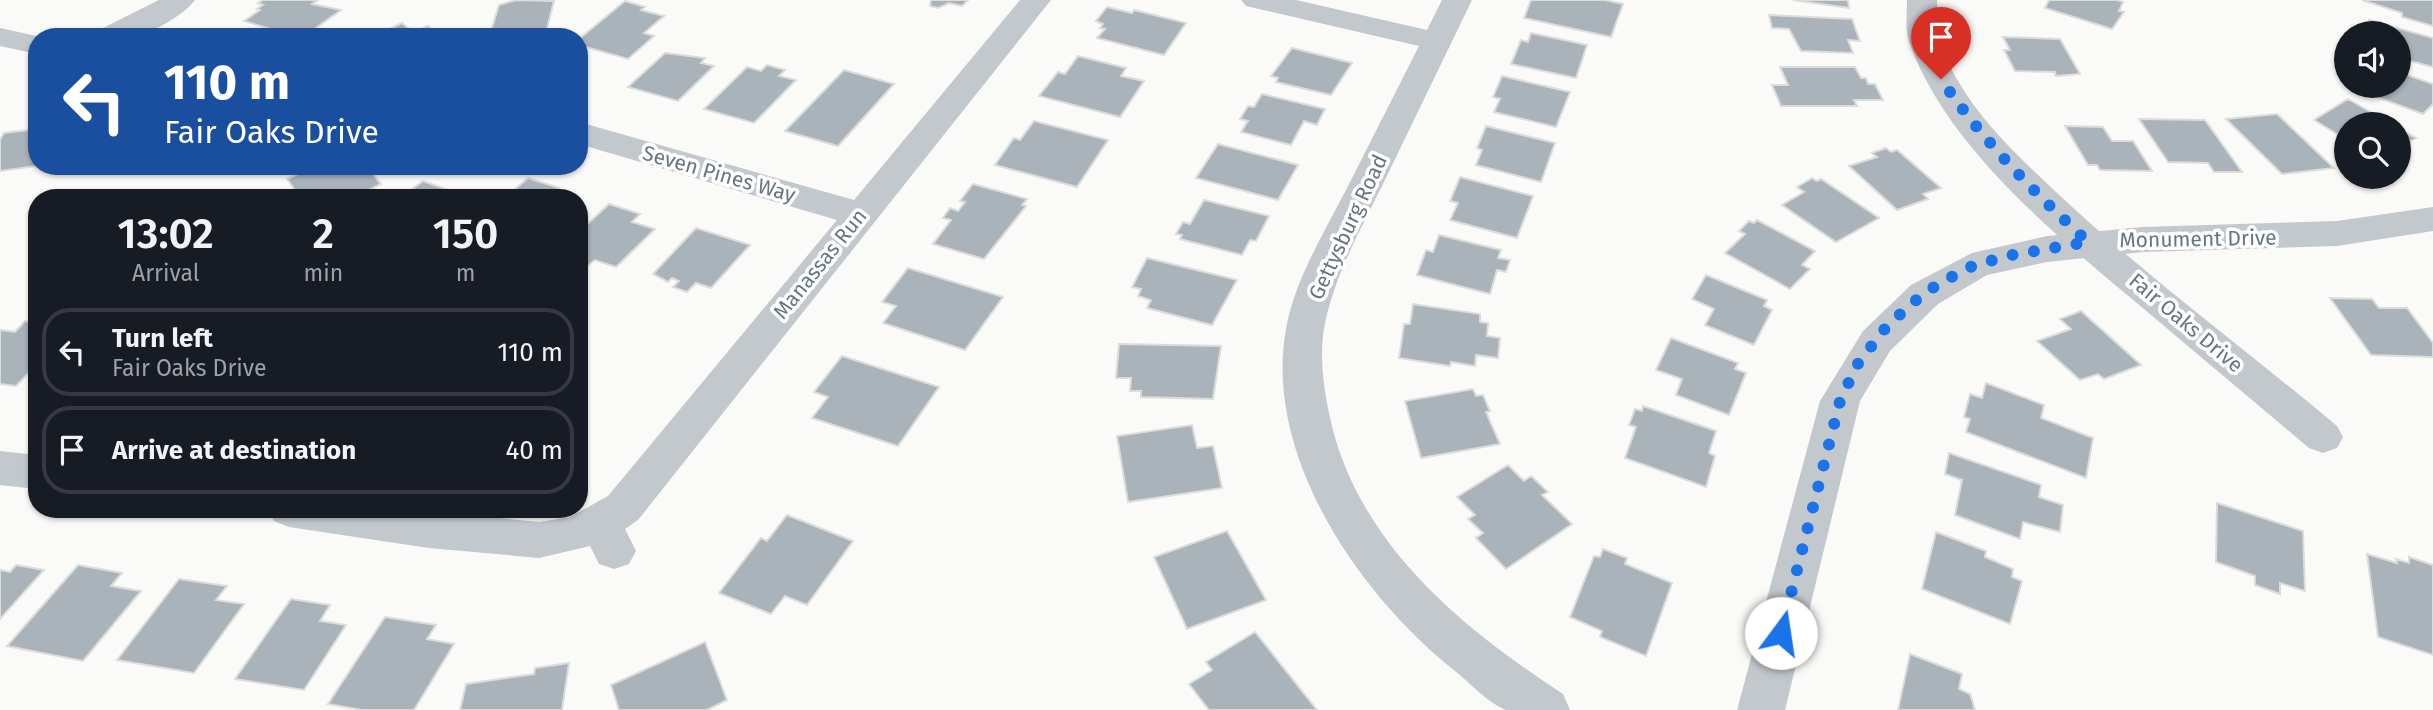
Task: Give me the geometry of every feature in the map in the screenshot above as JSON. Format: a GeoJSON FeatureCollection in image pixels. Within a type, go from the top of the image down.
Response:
{"type":"FeatureCollection","features":[{"type":"Feature","properties":{"kind":"street"},"geometry":{"type":"LineString","coordinates":[[129,28],[180,0]]}},
{"type":"Feature","properties":{"kind":"street","name":"Manassas Run"},"geometry":{"type":"LineString","coordinates":[[349,518],[429,530],[539,540],[574,534],[607,537],[623,508],[1036,0]]}},
{"type":"Feature","properties":{"kind":"street"},"geometry":{"type":"LineString","coordinates":[[1256,0],[1437,41]]}},
{"type":"Feature","properties":{"kind":"street","name":"Gettysburg Road"},"geometry":{"type":"LineString","coordinates":[[1457,0],[1341,234],[1308,313],[1302,361],[1307,414],[1323,469],[1344,514],[1384,572],[1444,633],[1515,690],[1546,710]]}},
{"type":"Feature","properties":{"kind":"street","name":"Fair Oaks Drive"},"geometry":{"type":"LineString","coordinates":[[1922,0],[1921,29],[1924,45],[1971,123],[2026,185],[2088,242],[2323,437]]}},
{"type":"Feature","properties":{"kind":"street"},"geometry":{"type":"LineString","coordinates":[[0,37],[28,43]]}},
{"type":"Feature","properties":{"kind":"street","name":"Seven Pines Way"},"geometry":{"type":"LineString","coordinates":[[588,136],[859,215]]}},
{"type":"Feature","properties":{"kind":"street","name":"Monument Drive"},"geometry":{"type":"LineString","coordinates":[[1761,710],[1840,401],[1857,365],[1887,326],[1924,293],[1967,268],[2006,256],[2088,242],[2177,236],[2304,238],[2372,232],[2433,219]]}},
{"type":"Feature","properties":{"kind":"street"},"geometry":{"type":"LineString","coordinates":[[0,468],[28,471]]}},
{"type":"Feature","properties":{"kind":"building"},"geometry":{"type":"Polygon","coordinates":[[[263,0],[318,0],[312,4],[341,10],[316,28],[268,28],[244,21],[260,10],[257,9],[263,5],[258,3],[263,0]]]}},
{"type":"Feature","properties":{"kind":"building"},"geometry":{"type":"Polygon","coordinates":[[[516,0],[554,1],[547,28],[492,28],[499,5],[516,0]]]}},
{"type":"Feature","properties":{"kind":"building"},"geometry":{"type":"Polygon","coordinates":[[[931,0],[968,0],[962,6],[949,3],[938,8],[930,6],[931,0]]]}},
{"type":"Feature","properties":{"kind":"building"},"geometry":{"type":"Polygon","coordinates":[[[1531,0],[1605,0],[1623,4],[1611,37],[1524,18],[1531,0]]]}},
{"type":"Feature","properties":{"kind":"building"},"geometry":{"type":"Polygon","coordinates":[[[1793,0],[1848,0],[1849,8],[1793,0]]]}},
{"type":"Feature","properties":{"kind":"building"},"geometry":{"type":"Polygon","coordinates":[[[2049,0],[2117,0],[2123,2],[2119,11],[2124,12],[2112,29],[2045,8],[2049,0]]]}},
{"type":"Feature","properties":{"kind":"building"},"geometry":{"type":"Polygon","coordinates":[[[2362,0],[2433,0],[2433,26],[2402,17],[2402,13],[2362,0]]]}},
{"type":"Feature","properties":{"kind":"building"},"geometry":{"type":"Polygon","coordinates":[[[625,1],[645,7],[641,10],[664,16],[644,33],[654,36],[628,59],[588,48],[588,32],[625,1]]]}},
{"type":"Feature","properties":{"kind":"building"},"geometry":{"type":"Polygon","coordinates":[[[1107,7],[1132,13],[1134,10],[1186,23],[1164,55],[1097,38],[1105,29],[1100,28],[1103,24],[1096,21],[1107,7]]]}},
{"type":"Feature","properties":{"kind":"building"},"geometry":{"type":"Polygon","coordinates":[[[1769,15],[1852,19],[1860,41],[1848,40],[1853,53],[1801,51],[1789,29],[1772,28],[1769,15]]]}},
{"type":"Feature","properties":{"kind":"building"},"geometry":{"type":"Polygon","coordinates":[[[402,23],[408,28],[392,28],[402,23]]]}},
{"type":"Feature","properties":{"kind":"building"},"geometry":{"type":"Polygon","coordinates":[[[2411,32],[2433,38],[2433,67],[2411,61],[2411,32]]]}},
{"type":"Feature","properties":{"kind":"building"},"geometry":{"type":"Polygon","coordinates":[[[1531,33],[1587,45],[1576,78],[1511,64],[1521,40],[1528,42],[1531,33]]]}},
{"type":"Feature","properties":{"kind":"building"},"geometry":{"type":"Polygon","coordinates":[[[2003,37],[2060,39],[2080,74],[2056,76],[2055,72],[2015,71],[2004,50],[2010,50],[2003,37]]]}},
{"type":"Feature","properties":{"kind":"building"},"geometry":{"type":"Polygon","coordinates":[[[1292,48],[1352,63],[1331,95],[1276,82],[1278,78],[1271,76],[1292,48]]]}},
{"type":"Feature","properties":{"kind":"building"},"geometry":{"type":"Polygon","coordinates":[[[665,53],[705,58],[701,63],[714,66],[678,101],[628,87],[665,53]]]}},
{"type":"Feature","properties":{"kind":"building"},"geometry":{"type":"Polygon","coordinates":[[[1078,56],[1126,68],[1121,76],[1144,81],[1120,117],[1039,96],[1058,72],[1065,74],[1078,56]]]}},
{"type":"Feature","properties":{"kind":"building"},"geometry":{"type":"Polygon","coordinates":[[[767,65],[785,70],[779,76],[796,80],[754,123],[704,109],[747,67],[761,71],[767,65]]]}},
{"type":"Feature","properties":{"kind":"building"},"geometry":{"type":"Polygon","coordinates":[[[1780,67],[1855,67],[1868,84],[1875,84],[1883,100],[1854,100],[1857,106],[1781,106],[1772,85],[1788,85],[1780,67]]]}},
{"type":"Feature","properties":{"kind":"building"},"geometry":{"type":"Polygon","coordinates":[[[844,70],[894,84],[838,146],[785,131],[844,70]]]}},
{"type":"Feature","properties":{"kind":"building"},"geometry":{"type":"Polygon","coordinates":[[[1502,76],[1570,92],[1556,127],[1494,112],[1500,99],[1493,97],[1502,76]]]}},
{"type":"Feature","properties":{"kind":"building"},"geometry":{"type":"Polygon","coordinates":[[[2411,76],[2433,84],[2433,104],[2423,114],[2379,98],[2411,98],[2411,76]]]}},
{"type":"Feature","properties":{"kind":"building"},"geometry":{"type":"Polygon","coordinates":[[[1262,94],[1325,109],[1317,125],[1304,121],[1291,145],[1241,132],[1248,121],[1240,119],[1248,106],[1254,107],[1262,94]]]}},
{"type":"Feature","properties":{"kind":"building"},"geometry":{"type":"Polygon","coordinates":[[[2348,99],[2370,112],[2334,112],[2334,132],[2314,120],[2348,99]]]}},
{"type":"Feature","properties":{"kind":"building"},"geometry":{"type":"Polygon","coordinates":[[[2277,114],[2334,168],[2282,174],[2226,119],[2277,114]]]}},
{"type":"Feature","properties":{"kind":"building"},"geometry":{"type":"Polygon","coordinates":[[[2139,119],[2205,120],[2242,172],[2214,172],[2208,163],[2168,162],[2139,119]]]}},
{"type":"Feature","properties":{"kind":"building"},"geometry":{"type":"Polygon","coordinates":[[[1034,121],[1108,140],[1077,187],[995,165],[1014,138],[1020,140],[1034,121]]]}},
{"type":"Feature","properties":{"kind":"building"},"geometry":{"type":"Polygon","coordinates":[[[1486,126],[1555,143],[1541,182],[1476,165],[1482,150],[1477,148],[1486,126]]]}},
{"type":"Feature","properties":{"kind":"building"},"geometry":{"type":"Polygon","coordinates":[[[2065,126],[2103,127],[2112,141],[2133,141],[2152,171],[2100,170],[2097,165],[2088,165],[2065,126]]]}},
{"type":"Feature","properties":{"kind":"building"},"geometry":{"type":"Polygon","coordinates":[[[28,130],[28,167],[0,171],[0,140],[4,133],[28,130]]]}},
{"type":"Feature","properties":{"kind":"building"},"geometry":{"type":"Polygon","coordinates":[[[1218,144],[1298,165],[1278,200],[1196,178],[1218,144]]]}},
{"type":"Feature","properties":{"kind":"building"},"geometry":{"type":"Polygon","coordinates":[[[1886,148],[1891,152],[1897,150],[1941,188],[1923,194],[1928,199],[1897,210],[1849,166],[1877,157],[1872,153],[1886,148]]]}},
{"type":"Feature","properties":{"kind":"building"},"geometry":{"type":"Polygon","coordinates":[[[296,175],[374,175],[381,184],[371,189],[294,189],[287,179],[296,175]]]}},
{"type":"Feature","properties":{"kind":"building"},"geometry":{"type":"Polygon","coordinates":[[[1460,177],[1533,196],[1517,238],[1450,220],[1458,203],[1450,201],[1460,177]]]}},
{"type":"Feature","properties":{"kind":"building"},"geometry":{"type":"Polygon","coordinates":[[[528,178],[559,188],[558,189],[515,189],[528,178]]]}},
{"type":"Feature","properties":{"kind":"building"},"geometry":{"type":"Polygon","coordinates":[[[1812,178],[1817,181],[1821,179],[1879,218],[1836,242],[1782,205],[1804,192],[1797,187],[1812,178]]]}},
{"type":"Feature","properties":{"kind":"building"},"geometry":{"type":"Polygon","coordinates":[[[423,181],[445,189],[413,189],[423,181]]]}},
{"type":"Feature","properties":{"kind":"building"},"geometry":{"type":"Polygon","coordinates":[[[973,184],[1027,199],[1022,205],[1026,206],[984,259],[933,244],[951,220],[943,218],[950,208],[958,211],[965,202],[960,201],[973,184]]]}},
{"type":"Feature","properties":{"kind":"building"},"geometry":{"type":"Polygon","coordinates":[[[1204,200],[1269,216],[1256,241],[1250,240],[1242,255],[1180,239],[1182,235],[1176,234],[1183,222],[1190,224],[1204,200]]]}},
{"type":"Feature","properties":{"kind":"building"},"geometry":{"type":"Polygon","coordinates":[[[609,204],[640,214],[632,222],[655,229],[616,267],[595,260],[588,265],[588,224],[609,204]]]}},
{"type":"Feature","properties":{"kind":"building"},"geometry":{"type":"Polygon","coordinates":[[[1757,220],[1815,251],[1802,265],[1810,269],[1790,289],[1725,253],[1745,234],[1739,231],[1749,221],[1754,223],[1757,220]]]}},
{"type":"Feature","properties":{"kind":"building"},"geometry":{"type":"Polygon","coordinates":[[[696,228],[750,245],[711,288],[696,283],[687,292],[673,287],[679,281],[672,278],[668,282],[653,274],[696,228]]]}},
{"type":"Feature","properties":{"kind":"building"},"geometry":{"type":"Polygon","coordinates":[[[1439,235],[1501,250],[1498,258],[1510,260],[1506,272],[1497,270],[1490,294],[1417,275],[1426,250],[1433,252],[1439,235]]]}},
{"type":"Feature","properties":{"kind":"building"},"geometry":{"type":"Polygon","coordinates":[[[1147,258],[1237,280],[1212,325],[1147,308],[1151,300],[1138,296],[1141,289],[1132,287],[1147,258]]]}},
{"type":"Feature","properties":{"kind":"building"},"geometry":{"type":"Polygon","coordinates":[[[908,268],[1003,297],[965,350],[883,323],[896,306],[882,302],[908,268]]]}},
{"type":"Feature","properties":{"kind":"building"},"geometry":{"type":"Polygon","coordinates":[[[1706,275],[1767,300],[1764,306],[1772,310],[1754,345],[1705,325],[1714,309],[1692,299],[1706,275]]]}},
{"type":"Feature","properties":{"kind":"building"},"geometry":{"type":"Polygon","coordinates":[[[2330,298],[2372,299],[2379,308],[2407,308],[2433,343],[2433,357],[2371,355],[2330,298]]]}},
{"type":"Feature","properties":{"kind":"building"},"geometry":{"type":"Polygon","coordinates":[[[1413,304],[1480,314],[1480,322],[1488,323],[1487,336],[1500,338],[1498,358],[1476,355],[1475,366],[1451,362],[1450,366],[1399,358],[1404,324],[1410,324],[1413,304]]]}},
{"type":"Feature","properties":{"kind":"building"},"geometry":{"type":"Polygon","coordinates":[[[2081,311],[2141,365],[2104,379],[2098,374],[2080,380],[2037,341],[2071,329],[2060,319],[2081,311]]]}},
{"type":"Feature","properties":{"kind":"building"},"geometry":{"type":"Polygon","coordinates":[[[25,321],[28,322],[28,373],[16,386],[0,384],[0,330],[15,332],[25,321]]]}},
{"type":"Feature","properties":{"kind":"building"},"geometry":{"type":"Polygon","coordinates":[[[1671,338],[1738,363],[1735,369],[1746,373],[1729,415],[1676,395],[1682,379],[1656,370],[1671,338]]]}},
{"type":"Feature","properties":{"kind":"building"},"geometry":{"type":"Polygon","coordinates":[[[1119,344],[1221,346],[1213,399],[1141,397],[1141,391],[1130,391],[1131,378],[1116,378],[1119,344]]]}},
{"type":"Feature","properties":{"kind":"building"},"geometry":{"type":"Polygon","coordinates":[[[842,356],[939,387],[898,446],[812,418],[828,397],[814,392],[842,356]]]}},
{"type":"Feature","properties":{"kind":"building"},"geometry":{"type":"Polygon","coordinates":[[[1986,383],[2044,405],[2041,418],[2093,438],[2086,478],[1966,432],[1970,419],[1964,417],[1970,394],[1982,398],[1986,383]]]}},
{"type":"Feature","properties":{"kind":"building"},"geometry":{"type":"Polygon","coordinates":[[[1473,389],[1476,396],[1483,395],[1490,411],[1486,412],[1500,444],[1421,458],[1405,401],[1473,389]]]}},
{"type":"Feature","properties":{"kind":"building"},"geometry":{"type":"Polygon","coordinates":[[[1643,406],[1716,431],[1709,453],[1715,456],[1706,487],[1625,458],[1636,427],[1629,425],[1635,409],[1642,411],[1643,406]]]}},
{"type":"Feature","properties":{"kind":"building"},"geometry":{"type":"Polygon","coordinates":[[[1192,425],[1197,448],[1213,446],[1222,488],[1128,502],[1117,436],[1192,425]]]}},
{"type":"Feature","properties":{"kind":"building"},"geometry":{"type":"Polygon","coordinates":[[[1949,453],[2041,485],[2039,497],[2063,505],[2060,532],[2023,522],[2020,539],[1955,515],[1962,480],[1945,474],[1949,453]]]}},
{"type":"Feature","properties":{"kind":"building"},"geometry":{"type":"Polygon","coordinates":[[[1508,465],[1524,481],[1531,476],[1548,492],[1542,495],[1572,524],[1506,569],[1476,538],[1483,533],[1468,519],[1475,515],[1457,497],[1508,465]]]}},
{"type":"Feature","properties":{"kind":"building"},"geometry":{"type":"Polygon","coordinates":[[[2217,503],[2303,531],[2305,591],[2280,583],[2280,594],[2255,585],[2255,576],[2216,562],[2217,503]]]}},
{"type":"Feature","properties":{"kind":"building"},"geometry":{"type":"Polygon","coordinates":[[[787,515],[853,541],[807,605],[785,596],[771,614],[719,593],[761,538],[767,541],[787,515]]]}},
{"type":"Feature","properties":{"kind":"building"},"geometry":{"type":"Polygon","coordinates":[[[1227,531],[1266,600],[1187,629],[1154,557],[1227,531]]]}},
{"type":"Feature","properties":{"kind":"building"},"geometry":{"type":"Polygon","coordinates":[[[1936,532],[1986,551],[1985,557],[2013,569],[2012,577],[2022,581],[2010,624],[1922,589],[1936,532]]]}},
{"type":"Feature","properties":{"kind":"building"},"geometry":{"type":"Polygon","coordinates":[[[1603,549],[1627,558],[1625,564],[1672,583],[1646,656],[1600,637],[1602,631],[1570,617],[1594,556],[1600,557],[1603,549]]]}},
{"type":"Feature","properties":{"kind":"building"},"geometry":{"type":"Polygon","coordinates":[[[2367,554],[2397,563],[2396,559],[2409,563],[2409,557],[2433,565],[2433,655],[2378,637],[2367,554]]]}},
{"type":"Feature","properties":{"kind":"building"},"geometry":{"type":"Polygon","coordinates":[[[16,565],[44,570],[0,619],[0,570],[10,572],[16,565]]]}},
{"type":"Feature","properties":{"kind":"building"},"geometry":{"type":"Polygon","coordinates":[[[78,565],[122,573],[111,586],[141,591],[83,661],[7,646],[78,565]]]}},
{"type":"Feature","properties":{"kind":"building"},"geometry":{"type":"Polygon","coordinates":[[[179,579],[227,586],[216,600],[244,604],[194,673],[117,660],[179,579]]]}},
{"type":"Feature","properties":{"kind":"building"},"geometry":{"type":"Polygon","coordinates":[[[291,599],[330,605],[320,621],[346,625],[304,690],[235,679],[291,599]]]}},
{"type":"Feature","properties":{"kind":"building"},"geometry":{"type":"Polygon","coordinates":[[[385,617],[436,625],[427,639],[454,644],[414,710],[362,710],[328,704],[385,617]]]}},
{"type":"Feature","properties":{"kind":"building"},"geometry":{"type":"Polygon","coordinates":[[[1255,632],[1317,710],[1209,710],[1189,684],[1212,670],[1206,662],[1255,632]]]}},
{"type":"Feature","properties":{"kind":"building"},"geometry":{"type":"Polygon","coordinates":[[[705,642],[727,700],[707,710],[619,710],[611,685],[705,642]]]}},
{"type":"Feature","properties":{"kind":"building"},"geometry":{"type":"Polygon","coordinates":[[[1910,654],[1962,674],[1959,689],[1970,694],[1975,710],[1898,710],[1910,654]]]}},
{"type":"Feature","properties":{"kind":"building"},"geometry":{"type":"Polygon","coordinates":[[[569,663],[562,710],[460,710],[466,684],[534,674],[535,668],[569,663]]]}},
{"type":"Feature","properties":{"kind":"route"},"geometry":{"type":"LineString","coordinates":[[1781,633],[1840,401],[1857,365],[1887,326],[1924,293],[1967,268],[2006,256],[2088,242],[2026,185],[1971,123],[1941,79]]}}]}
